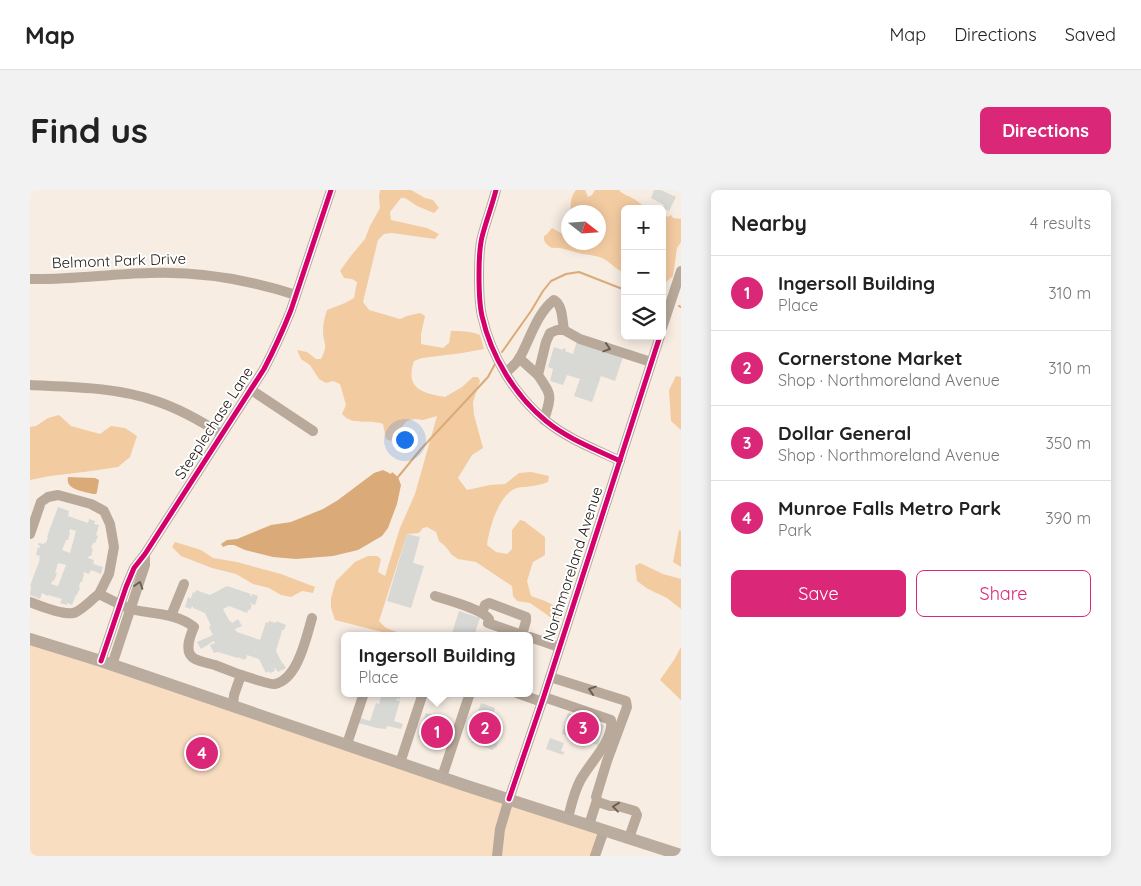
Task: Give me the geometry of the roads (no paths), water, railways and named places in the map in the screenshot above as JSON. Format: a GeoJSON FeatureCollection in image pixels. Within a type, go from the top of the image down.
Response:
{"type":"FeatureCollection","features":[{"type":"Feature","properties":{"kind":"main road"},"geometry":{"type":"LineString","coordinates":[[30,639],[231,702],[442,777],[681,856]]}},
{"type":"Feature","properties":{"kind":"street","name":"Steeplechase Lane"},"geometry":{"type":"LineString","coordinates":[[106,663],[120,604],[134,568],[145,554],[264,369],[276,346],[285,327],[331,190]]}},
{"type":"Feature","properties":{"kind":"street"},"geometry":{"type":"LineString","coordinates":[[496,190],[482,237],[479,289],[486,332],[498,361],[525,401],[544,420],[569,437],[620,461]]}},
{"type":"Feature","properties":{"kind":"street"},"geometry":{"type":"LineString","coordinates":[[666,316],[681,270]]}},
{"type":"Feature","properties":{"kind":"street","name":"Belmont Park Drive"},"geometry":{"type":"LineString","coordinates":[[30,279],[149,273],[191,273],[256,283],[296,295]]}},
{"type":"Feature","properties":{"kind":"street"},"geometry":{"type":"LineString","coordinates":[[505,373],[513,367],[533,328],[554,300],[560,305],[564,330]]}},
{"type":"Feature","properties":{"kind":"street"},"geometry":{"type":"LineString","coordinates":[[538,375],[546,342],[550,333],[557,330],[564,330],[580,339],[651,362]]}},
{"type":"Feature","properties":{"kind":"street","name":"Northmoreland Avenue"},"geometry":{"type":"LineString","coordinates":[[497,856],[500,830],[509,799],[659,340]]}},
{"type":"Feature","properties":{"kind":"street"},"geometry":{"type":"LineString","coordinates":[[519,358],[538,375],[549,391],[550,399],[544,420]]}},
{"type":"Feature","properties":{"kind":"street"},"geometry":{"type":"LineString","coordinates":[[30,385],[96,389],[147,398],[192,416],[222,434]]}},
{"type":"Feature","properties":{"kind":"street"},"geometry":{"type":"LineString","coordinates":[[250,389],[313,431]]}},
{"type":"Feature","properties":{"kind":"street"},"geometry":{"type":"LineString","coordinates":[[30,534],[41,502],[48,497],[58,495],[92,504],[104,511],[110,524],[114,547],[109,574],[99,594],[79,610],[73,613],[58,612],[30,602]]}},
{"type":"Feature","properties":{"kind":"street","name":"Steeplechase Lane"},"geometry":{"type":"LineString","coordinates":[[106,663],[131,608],[145,565],[145,554]]}},
{"type":"Feature","properties":{"kind":"street"},"geometry":{"type":"LineString","coordinates":[[171,616],[184,584]]}},
{"type":"Feature","properties":{"kind":"street"},"geometry":{"type":"LineString","coordinates":[[99,594],[131,608],[186,620],[194,627],[190,636],[189,646],[190,653],[194,659],[273,684],[286,679],[294,670],[312,618]]}},
{"type":"Feature","properties":{"kind":"street"},"geometry":{"type":"LineString","coordinates":[[435,596],[482,613],[489,619],[488,623],[514,632]]}},
{"type":"Feature","properties":{"kind":"street"},"geometry":{"type":"LineString","coordinates":[[482,613],[485,605],[488,603],[526,617],[525,632]]}},
{"type":"Feature","properties":{"kind":"street"},"geometry":{"type":"LineString","coordinates":[[533,639],[560,647]]}},
{"type":"Feature","properties":{"kind":"street"},"geometry":{"type":"LineString","coordinates":[[231,702],[241,675]]}},
{"type":"Feature","properties":{"kind":"street"},"geometry":{"type":"LineString","coordinates":[[550,677],[626,701],[627,708],[607,761],[589,825]]}},
{"type":"Feature","properties":{"kind":"street"},"geometry":{"type":"LineString","coordinates":[[347,744],[363,697]]}},
{"type":"Feature","properties":{"kind":"street"},"geometry":{"type":"LineString","coordinates":[[400,762],[422,697]]}},
{"type":"Feature","properties":{"kind":"street"},"geometry":{"type":"LineString","coordinates":[[442,777],[469,697]]}},
{"type":"Feature","properties":{"kind":"street"},"geometry":{"type":"LineString","coordinates":[[533,697],[611,720],[612,726],[602,749],[580,781],[568,818]]}},
{"type":"Feature","properties":{"kind":"street"},"geometry":{"type":"LineString","coordinates":[[597,800],[610,806],[618,806],[635,811],[637,815],[630,838]]}},
{"type":"Feature","properties":{"kind":"street"},"geometry":{"type":"LineString","coordinates":[[595,856],[604,830]]}},
{"type":"Feature","properties":{"kind":"waterway"},"geometry":{"type":"LineString","coordinates":[[502,352],[551,281],[566,274],[579,272],[621,288]]}},
{"type":"Feature","properties":{"kind":"waterway"},"geometry":{"type":"LineString","coordinates":[[398,477],[421,449],[488,377],[495,364]]}},
{"type":"Feature","properties":{"kind":"place","name":"Cornerstone Market"},"geometry":{"type":"Point","coordinates":[485,728]}},
{"type":"Feature","properties":{"kind":"place","name":"Dollar General"},"geometry":{"type":"Point","coordinates":[583,728]}},
{"type":"Feature","properties":{"kind":"place","name":"Ingersoll Building"},"geometry":{"type":"Point","coordinates":[437,732]}},
{"type":"Feature","properties":{"kind":"place","name":"Munroe Falls Metro Park"},"geometry":{"type":"Point","coordinates":[202,753]}}]}
